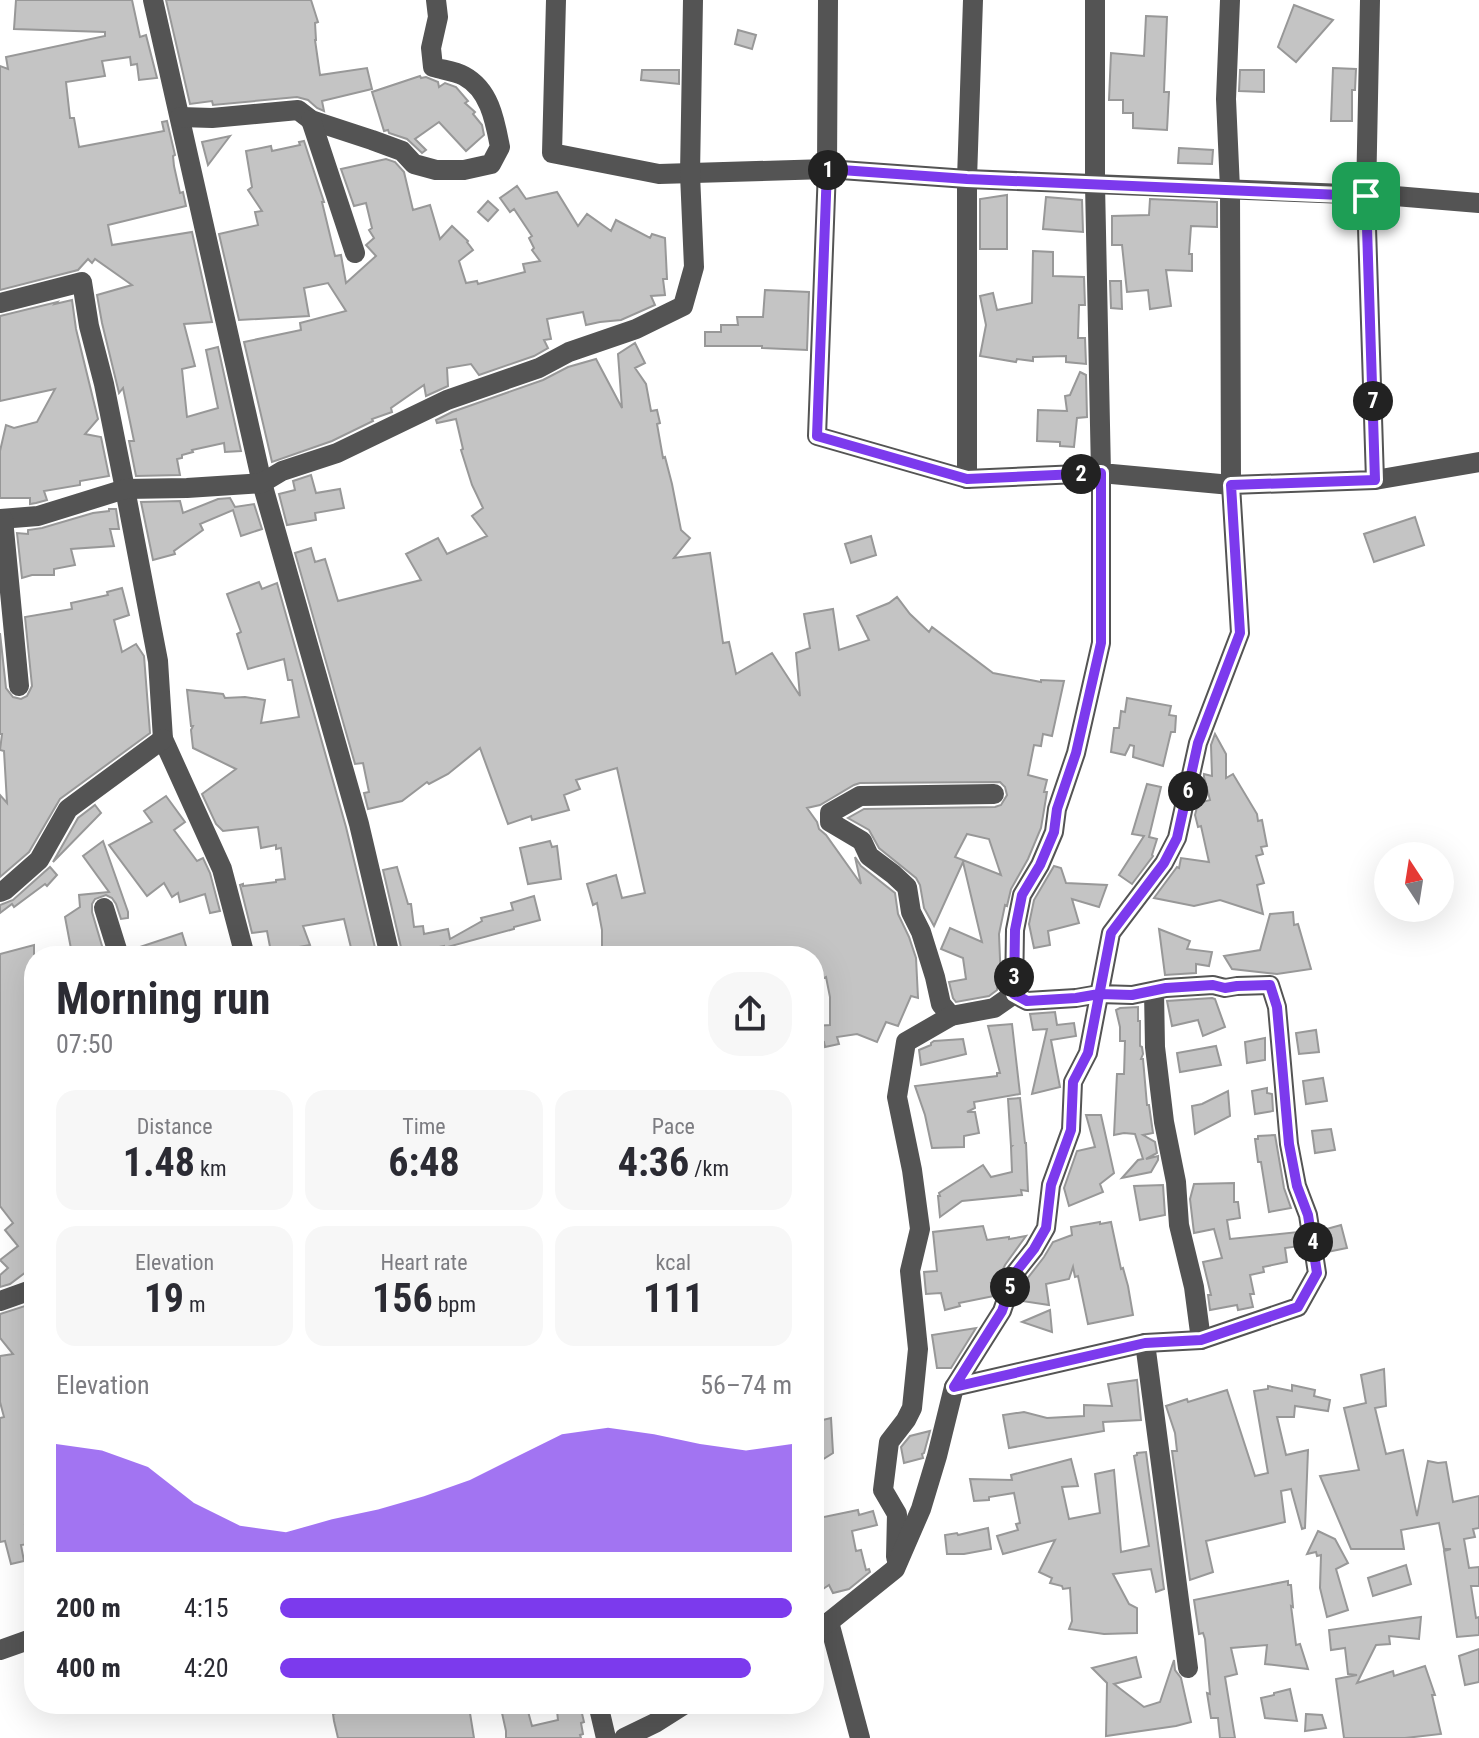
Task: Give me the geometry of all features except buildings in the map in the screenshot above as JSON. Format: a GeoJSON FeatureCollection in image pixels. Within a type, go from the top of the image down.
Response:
{"type":"FeatureCollection","features":[{"type":"Feature","properties":{"kind":"street"},"geometry":{"type":"LineString","coordinates":[[153,0],[262,483],[359,824],[388,946]]}},
{"type":"Feature","properties":{"kind":"street"},"geometry":{"type":"LineString","coordinates":[[180,117],[212,118],[298,110],[311,120],[402,151],[414,164],[436,170],[464,170],[491,164],[500,147],[486,97],[476,84],[462,75],[433,67],[431,48],[438,17],[436,0]]}},
{"type":"Feature","properties":{"kind":"street"},"geometry":{"type":"LineString","coordinates":[[556,0],[552,153],[659,174],[827,169],[967,179],[1395,196],[1479,203]]}},
{"type":"Feature","properties":{"kind":"street"},"geometry":{"type":"LineString","coordinates":[[19,686],[1,519],[38,516],[125,489],[262,483],[282,471],[337,453],[447,400],[539,368],[569,352],[636,329],[683,306],[694,267],[690,174],[693,0]]}},
{"type":"Feature","properties":{"kind":"street"},"geometry":{"type":"LineString","coordinates":[[828,0],[827,169],[817,436],[967,479],[1101,473],[1231,485],[1375,480],[1479,462]]}},
{"type":"Feature","properties":{"kind":"street"},"geometry":{"type":"LineString","coordinates":[[967,479],[967,179],[973,0]]}},
{"type":"Feature","properties":{"kind":"street"},"geometry":{"type":"LineString","coordinates":[[1014,994],[1015,930],[1022,895],[1040,865],[1054,832],[1057,809],[1076,753],[1101,643],[1095,0]]}},
{"type":"Feature","properties":{"kind":"street"},"geometry":{"type":"LineString","coordinates":[[824,1624],[895,1569],[921,1509],[954,1387],[1002,1311],[1015,1273],[1046,1228],[1051,1185],[1071,1130],[1073,1082],[1088,1053],[1111,933],[1164,863],[1177,838],[1198,743],[1240,633],[1231,485],[1230,189],[1226,99],[1230,0]]}},
{"type":"Feature","properties":{"kind":"street"},"geometry":{"type":"LineString","coordinates":[[1370,0],[1366,196],[1375,480]]}},
{"type":"Feature","properties":{"kind":"street"},"geometry":{"type":"LineString","coordinates":[[311,120],[355,253]]}},
{"type":"Feature","properties":{"kind":"street"},"geometry":{"type":"LineString","coordinates":[[0,303],[82,282],[158,661],[163,739],[222,869],[242,946]]}},
{"type":"Feature","properties":{"kind":"street"},"geometry":{"type":"LineString","coordinates":[[0,892],[39,860],[68,809],[163,739]]}},
{"type":"Feature","properties":{"kind":"street"},"geometry":{"type":"LineString","coordinates":[[951,1016],[941,1004],[921,932],[911,912],[907,887],[869,856],[862,841],[830,822],[830,813],[860,796],[994,794]]}},
{"type":"Feature","properties":{"kind":"street"},"geometry":{"type":"LineString","coordinates":[[104,908],[116,946]]}},
{"type":"Feature","properties":{"kind":"street"},"geometry":{"type":"LineString","coordinates":[[954,1387],[1145,1343],[1201,1340],[1298,1307],[1317,1273],[1308,1215],[1297,1186],[1289,1144],[1277,1007],[1270,985],[1166,988],[1132,995],[1099,994],[1027,1001],[1014,994]]}},
{"type":"Feature","properties":{"kind":"street"},"geometry":{"type":"LineString","coordinates":[[1154,991],[1155,1047],[1162,1107],[1176,1182],[1179,1225],[1194,1287],[1201,1340]]}},
{"type":"Feature","properties":{"kind":"street"},"geometry":{"type":"LineString","coordinates":[[895,1569],[897,1514],[883,1490],[889,1442],[912,1408],[918,1349],[910,1271],[920,1229],[897,1097],[906,1042],[951,1016],[994,1008],[1014,994]]}},
{"type":"Feature","properties":{"kind":"street"},"geometry":{"type":"LineString","coordinates":[[0,1301],[24,1293]]}},
{"type":"Feature","properties":{"kind":"street"},"geometry":{"type":"LineString","coordinates":[[1145,1343],[1188,1668]]}},
{"type":"Feature","properties":{"kind":"street"},"geometry":{"type":"LineString","coordinates":[[824,1632],[860,1738]]}},
{"type":"Feature","properties":{"kind":"street"},"geometry":{"type":"LineString","coordinates":[[0,1650],[24,1642]]}},
{"type":"Feature","properties":{"kind":"street"},"geometry":{"type":"LineString","coordinates":[[600,1714],[606,1738]]}},
{"type":"Feature","properties":{"kind":"street"},"geometry":{"type":"LineString","coordinates":[[624,1738],[669,1714]]}},
{"type":"Feature","properties":{"kind":"route"},"geometry":{"type":"LineString","coordinates":[[1366,196],[967,179],[827,169],[817,436],[967,479],[1101,473],[1101,643],[1076,753],[1057,809],[1054,832],[1040,865],[1022,895],[1015,930],[1014,994],[1027,1001],[1099,994],[1132,995],[1166,988],[1270,985],[1277,1007],[1289,1144],[1297,1186],[1308,1215],[1317,1273],[1298,1307],[1201,1340],[1145,1343],[954,1387],[1002,1311],[1015,1273],[1046,1228],[1051,1185],[1071,1130],[1073,1082],[1088,1053],[1099,994],[1111,933],[1164,863],[1177,838],[1198,743],[1240,633],[1231,485],[1375,480],[1366,196]]}}]}
